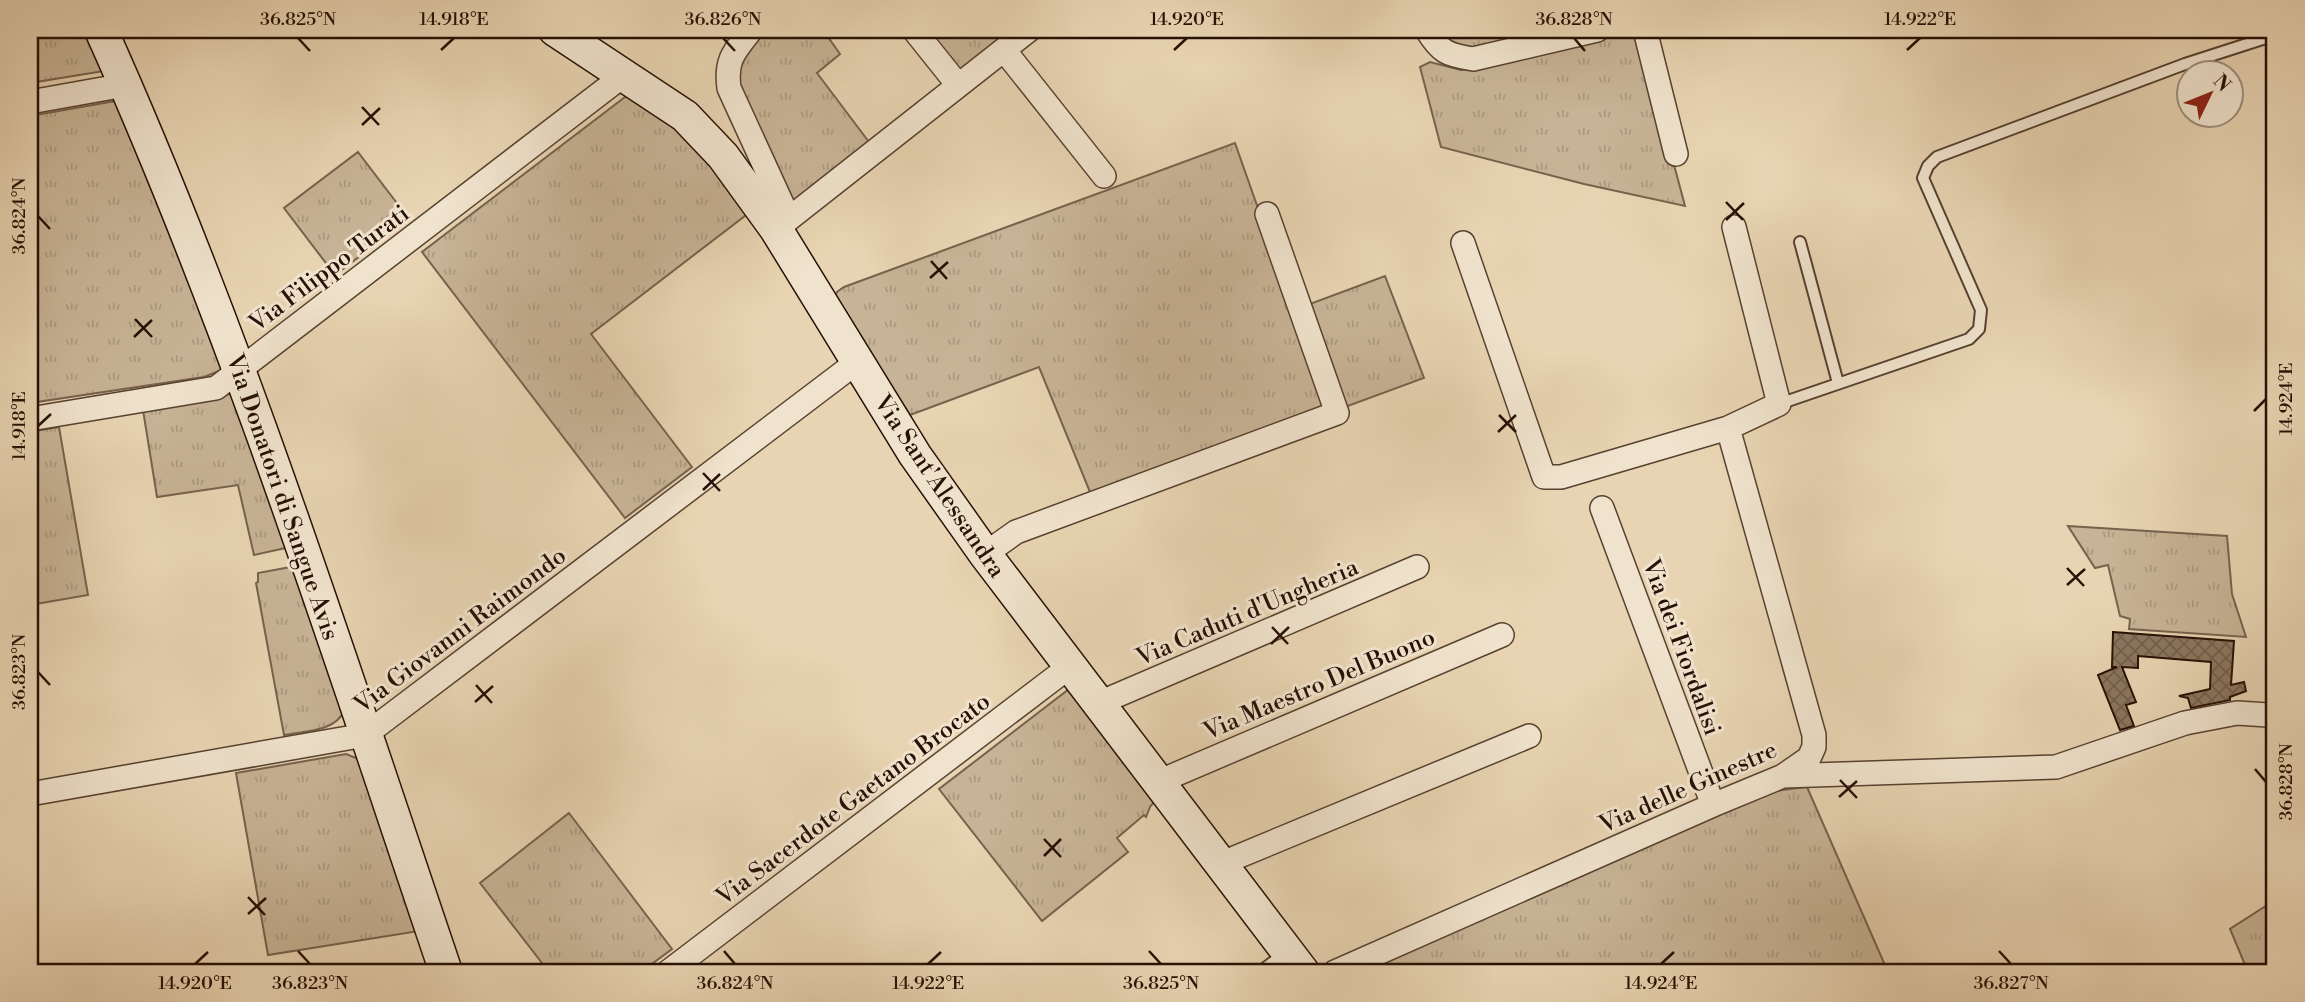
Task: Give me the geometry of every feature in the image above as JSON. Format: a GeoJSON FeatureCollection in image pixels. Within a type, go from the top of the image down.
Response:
{"type":"FeatureCollection","features":[{"type":"Feature","properties":{"kind":"street","name":"Via Donatori di Sangue Avis"},"geometry":{"type":"LineString","coordinates":[[101,30],[240,369],[446,972]]}},
{"type":"Feature","properties":{"kind":"street","name":"Via Sant'Alessandra"},"geometry":{"type":"LineString","coordinates":[[555,30],[685,116],[783,224],[857,362],[915,455],[1069,667],[1295,962]]}},
{"type":"Feature","properties":{"kind":"street"},"geometry":{"type":"LineString","coordinates":[[751,30],[730,58],[727,71],[729,88],[783,224],[1029,30]]}},
{"type":"Feature","properties":{"kind":"street"},"geometry":{"type":"LineString","coordinates":[[914,30],[958,85]]}},
{"type":"Feature","properties":{"kind":"street"},"geometry":{"type":"LineString","coordinates":[[1427,30],[1438,48],[1455,56],[1473,59],[1597,30]]}},
{"type":"Feature","properties":{"kind":"street"},"geometry":{"type":"LineString","coordinates":[[1645,30],[1675,154]]}},
{"type":"Feature","properties":{"kind":"street"},"geometry":{"type":"LineString","coordinates":[[1004,50],[1104,176]]}},
{"type":"Feature","properties":{"kind":"street","name":"Via Filippo Turati"},"geometry":{"type":"LineString","coordinates":[[30,419],[216,388],[624,75]]}},
{"type":"Feature","properties":{"kind":"street"},"geometry":{"type":"LineString","coordinates":[[30,102],[125,85]]}},
{"type":"Feature","properties":{"kind":"street"},"geometry":{"type":"LineString","coordinates":[[985,554],[1016,532],[1337,413],[1267,214]]}},
{"type":"Feature","properties":{"kind":"street"},"geometry":{"type":"LineString","coordinates":[[1463,243],[1544,477],[1561,477],[1728,428],[1779,404],[1734,227]]}},
{"type":"Feature","properties":{"kind":"street","name":"Via Giovanni Raimondo"},"geometry":{"type":"LineString","coordinates":[[30,793],[365,735],[857,362]]}},
{"type":"Feature","properties":{"kind":"street","name":"Via delle Ginestre"},"geometry":{"type":"LineString","coordinates":[[1335,972],[1713,804],[1783,776],[1810,758],[1814,735],[1728,428]]}},
{"type":"Feature","properties":{"kind":"street","name":"Via dei Fiordalisi"},"geometry":{"type":"LineString","coordinates":[[1602,508],[1713,804]]}},
{"type":"Feature","properties":{"kind":"street","name":"Via Caduti d'Ungheria"},"geometry":{"type":"LineString","coordinates":[[1097,704],[1417,568]]}},
{"type":"Feature","properties":{"kind":"street","name":"Via Maestro Del Buono"},"geometry":{"type":"LineString","coordinates":[[1158,782],[1502,635]]}},
{"type":"Feature","properties":{"kind":"street","name":"Via Sacerdote Gaetano Brocato"},"geometry":{"type":"LineString","coordinates":[[668,972],[1069,667]]}},
{"type":"Feature","properties":{"kind":"street"},"geometry":{"type":"LineString","coordinates":[[1783,776],[2056,766],[2185,723],[2237,713],[2268,715],[2275,719]]}},
{"type":"Feature","properties":{"kind":"street"},"geometry":{"type":"LineString","coordinates":[[1220,864],[1529,736]]}},
{"type":"Feature","properties":{"kind":"lane"},"geometry":{"type":"LineString","coordinates":[[1779,404],[1969,339],[1979,329],[1981,310],[1923,178],[1927,166],[1937,157],[2185,64],[2275,34]]}},
{"type":"Feature","properties":{"kind":"lane"},"geometry":{"type":"LineString","coordinates":[[1800,242],[1838,383]]}},
{"type":"Feature","properties":{"kind":"lane"},"geometry":{"type":"LineString","coordinates":[[1260,972],[1295,962]]}},
{"type":"Feature","properties":{"kind":"green space"},"geometry":{"type":"Polygon","coordinates":[[[30,30],[86,30],[104,71],[30,83],[30,30]]]}},
{"type":"Feature","properties":{"kind":"green space"},"geometry":{"type":"Polygon","coordinates":[[[761,30],[823,30],[840,54],[817,73],[869,142],[789,206],[736,84],[736,69],[761,30]]]}},
{"type":"Feature","properties":{"kind":"green space"},"geometry":{"type":"Polygon","coordinates":[[[924,30],[1011,30],[957,72],[924,30]]]}},
{"type":"Feature","properties":{"kind":"green space"},"geometry":{"type":"Polygon","coordinates":[[[1441,30],[1567,30],[1469,52],[1446,44],[1441,30]]]}},
{"type":"Feature","properties":{"kind":"green space"},"geometry":{"type":"Polygon","coordinates":[[[1638,30],[1685,206],[1584,184],[1441,147],[1420,67],[1430,62],[1461,70],[1638,30]]]}},
{"type":"Feature","properties":{"kind":"green space"},"geometry":{"type":"Polygon","coordinates":[[[629,94],[674,123],[750,212],[591,334],[692,467],[625,518],[422,252],[629,94]]]}},
{"type":"Feature","properties":{"kind":"green space"},"geometry":{"type":"Polygon","coordinates":[[[121,100],[224,369],[204,377],[30,403],[30,116],[121,100]]]}},
{"type":"Feature","properties":{"kind":"green space"},"geometry":{"type":"Polygon","coordinates":[[[1235,143],[1328,407],[1092,497],[1039,367],[910,415],[834,298],[844,287],[1235,143]]]}},
{"type":"Feature","properties":{"kind":"green space"},"geometry":{"type":"Polygon","coordinates":[[[358,152],[409,219],[335,275],[284,208],[358,152]]]}},
{"type":"Feature","properties":{"kind":"green space"},"geometry":{"type":"Polygon","coordinates":[[[1385,276],[1424,378],[1345,407],[1307,305],[1385,276]]]}},
{"type":"Feature","properties":{"kind":"green space"},"geometry":{"type":"Polygon","coordinates":[[[230,394],[236,396],[290,547],[254,555],[238,485],[157,497],[143,410],[230,394]]]}},
{"type":"Feature","properties":{"kind":"green space"},"geometry":{"type":"Polygon","coordinates":[[[59,427],[88,595],[30,605],[30,432],[59,427]]]}},
{"type":"Feature","properties":{"kind":"green space"},"geometry":{"type":"Polygon","coordinates":[[[2068,526],[2227,536],[2232,594],[2246,637],[2129,629],[2130,619],[2120,616],[2108,565],[2095,568],[2068,526]]]}},
{"type":"Feature","properties":{"kind":"green space"},"geometry":{"type":"Polygon","coordinates":[[[296,566],[344,711],[340,718],[326,727],[284,735],[256,583],[258,573],[296,566]]]}},
{"type":"Feature","properties":{"kind":"green space"},"geometry":{"type":"Polygon","coordinates":[[[1073,686],[1158,797],[1146,817],[1144,815],[1117,838],[1128,852],[1042,921],[939,789],[1073,686]]]}},
{"type":"Feature","properties":{"kind":"green space"},"geometry":{"type":"Polygon","coordinates":[[[346,754],[361,760],[419,931],[268,955],[236,773],[346,754]]]}},
{"type":"Feature","properties":{"kind":"green space"},"geometry":{"type":"Polygon","coordinates":[[[1807,787],[1888,972],[1362,972],[1773,791],[1807,787]]]}},
{"type":"Feature","properties":{"kind":"green space"},"geometry":{"type":"Polygon","coordinates":[[[569,813],[672,949],[641,972],[549,972],[480,883],[569,813]]]}},
{"type":"Feature","properties":{"kind":"green space"},"geometry":{"type":"Polygon","coordinates":[[[2275,900],[2275,972],[2248,972],[2230,929],[2275,900]]]}},
{"type":"Feature","properties":{"kind":"building"},"geometry":{"type":"Polygon","coordinates":[[[2113,632],[2234,641],[2231,685],[2244,682],[2246,691],[2230,697],[2230,700],[2191,708],[2188,698],[2179,696],[2210,689],[2211,662],[2138,656],[2138,668],[2122,667],[2136,702],[2126,705],[2134,726],[2120,730],[2098,675],[2117,667],[2112,667],[2113,632]]]}}]}
